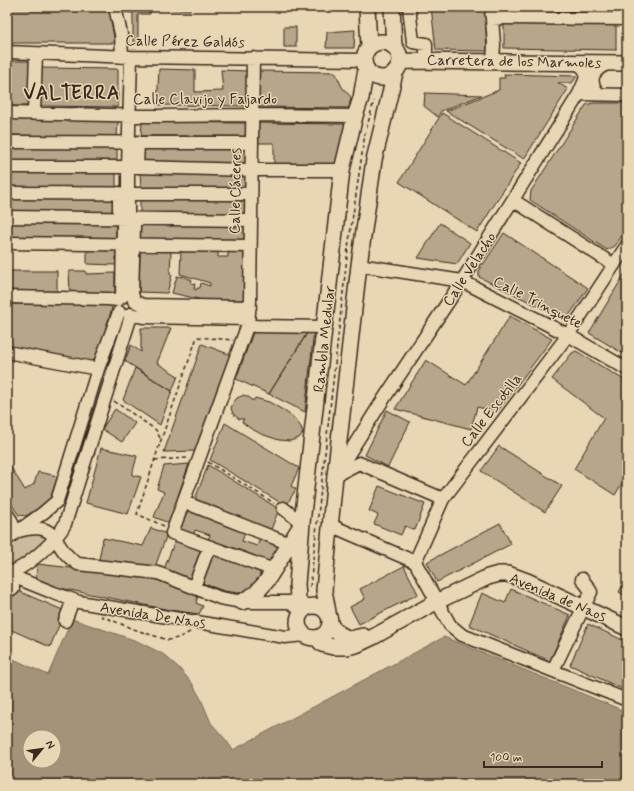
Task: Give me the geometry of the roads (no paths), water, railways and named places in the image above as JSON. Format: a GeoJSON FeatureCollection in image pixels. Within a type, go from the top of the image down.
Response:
{"type":"FeatureCollection","features":[{"type":"Feature","properties":{"kind":"main road","name":"Rambla Medular"},"geometry":{"type":"LineString","coordinates":[[302,611],[298,598],[297,584],[302,523],[342,170],[355,116],[361,98],[366,58],[367,7]]}},
{"type":"Feature","properties":{"kind":"main road"},"geometry":{"type":"LineString","coordinates":[[392,7],[394,47]]}},
{"type":"Feature","properties":{"kind":"main road"},"geometry":{"type":"LineString","coordinates":[[379,42],[390,44],[394,47],[399,55],[398,67],[385,78],[374,77],[366,58],[379,42]]}},
{"type":"Feature","properties":{"kind":"main road","name":"Carretera de los Marmoles"},"geometry":{"type":"LineString","coordinates":[[398,67],[426,60],[574,62],[593,67],[611,62],[627,62]]}},
{"type":"Feature","properties":{"kind":"main road","name":"Rambla Medular"},"geometry":{"type":"LineString","coordinates":[[329,619],[324,590],[335,476],[359,265],[374,160],[398,67]]}},
{"type":"Feature","properties":{"kind":"main road"},"geometry":{"type":"LineString","coordinates":[[242,602],[255,594],[266,582],[274,570],[285,542],[302,523]]}},
{"type":"Feature","properties":{"kind":"main road","name":"Avenida de Naos"},"geometry":{"type":"LineString","coordinates":[[342,647],[356,645],[436,602],[488,577],[498,574],[508,574],[527,581],[627,628]]}},
{"type":"Feature","properties":{"kind":"main road"},"geometry":{"type":"LineString","coordinates":[[316,606],[319,607],[329,619],[326,634],[310,637],[299,628],[298,617],[302,611],[307,608],[316,606]]}},
{"type":"Feature","properties":{"kind":"main road","name":"Avenida de Naos"},"geometry":{"type":"LineString","coordinates":[[329,619],[338,633],[349,639],[360,637],[371,632],[381,632]]}},
{"type":"Feature","properties":{"kind":"main road","name":"Avenida De Naos"},"geometry":{"type":"LineString","coordinates":[[310,637],[322,644],[342,647]]}},
{"type":"Feature","properties":{"kind":"street"},"geometry":{"type":"LineString","coordinates":[[11,535],[43,513],[57,501],[98,369],[124,305],[132,293],[128,244],[134,226],[128,219],[129,115],[127,57],[115,7]]}},
{"type":"Feature","properties":{"kind":"street"},"geometry":{"type":"LineString","coordinates":[[409,7],[413,42],[426,44],[426,60]]}},
{"type":"Feature","properties":{"kind":"street"},"geometry":{"type":"LineString","coordinates":[[494,62],[491,13],[504,18],[627,19]]}},
{"type":"Feature","properties":{"kind":"street","name":"Calle Pérez Galdós"},"geometry":{"type":"LineString","coordinates":[[7,52],[127,57],[366,58]]}},
{"type":"Feature","properties":{"kind":"street"},"geometry":{"type":"LineString","coordinates":[[34,113],[36,54]]}},
{"type":"Feature","properties":{"kind":"street","name":"Calle Cáceres"},"geometry":{"type":"LineString","coordinates":[[209,546],[173,532],[243,340],[249,316],[253,58]]}},
{"type":"Feature","properties":{"kind":"street","name":"Calle Velacho"},"geometry":{"type":"LineString","coordinates":[[335,476],[380,403],[462,281],[579,94],[586,77],[586,70],[574,62]]}},
{"type":"Feature","properties":{"kind":"street"},"geometry":{"type":"LineString","coordinates":[[593,67],[592,80],[594,87],[599,94]]}},
{"type":"Feature","properties":{"kind":"street"},"geometry":{"type":"LineString","coordinates":[[579,94],[627,95]]}},
{"type":"Feature","properties":{"kind":"street","name":"Calle Clavijo y Fajardo"},"geometry":{"type":"LineString","coordinates":[[7,113],[159,116],[355,116]]}},
{"type":"Feature","properties":{"kind":"street"},"geometry":{"type":"LineString","coordinates":[[7,142],[252,143]]}},
{"type":"Feature","properties":{"kind":"street"},"geometry":{"type":"LineString","coordinates":[[129,142],[129,167]]}},
{"type":"Feature","properties":{"kind":"street"},"geometry":{"type":"LineString","coordinates":[[7,168],[129,167],[252,170],[342,170]]}},
{"type":"Feature","properties":{"kind":"street"},"geometry":{"type":"LineString","coordinates":[[7,193],[251,194]]}},
{"type":"Feature","properties":{"kind":"street"},"geometry":{"type":"LineString","coordinates":[[128,193],[128,219]]}},
{"type":"Feature","properties":{"kind":"street"},"geometry":{"type":"LineString","coordinates":[[513,200],[614,265]]}},
{"type":"Feature","properties":{"kind":"street"},"geometry":{"type":"LineString","coordinates":[[7,217],[251,220]]}},
{"type":"Feature","properties":{"kind":"street"},"geometry":{"type":"LineString","coordinates":[[7,243],[250,246]]}},
{"type":"Feature","properties":{"kind":"street","name":"Calle Escotilla"},"geometry":{"type":"LineString","coordinates":[[415,562],[443,499],[568,335],[627,245]]}},
{"type":"Feature","properties":{"kind":"street","name":"Calle Trinquete"},"geometry":{"type":"LineString","coordinates":[[359,265],[462,281],[568,335],[627,369]]}},
{"type":"Feature","properties":{"kind":"street"},"geometry":{"type":"LineString","coordinates":[[7,297],[108,299],[124,305],[143,305],[249,316],[255,326],[325,327]]}},
{"type":"Feature","properties":{"kind":"street"},"geometry":{"type":"LineString","coordinates":[[13,589],[13,587],[8,585],[9,574],[26,565],[56,538],[65,524],[130,319],[124,305]]}},
{"type":"Feature","properties":{"kind":"street"},"geometry":{"type":"LineString","coordinates":[[7,352],[98,369]]}},
{"type":"Feature","properties":{"kind":"street"},"geometry":{"type":"LineString","coordinates":[[335,476],[359,463],[443,499]]}},
{"type":"Feature","properties":{"kind":"street"},"geometry":{"type":"LineString","coordinates":[[184,502],[285,542]]}},
{"type":"Feature","properties":{"kind":"street"},"geometry":{"type":"LineString","coordinates":[[283,508],[302,523]]}},
{"type":"Feature","properties":{"kind":"street"},"geometry":{"type":"LineString","coordinates":[[7,514],[11,520],[11,535]]}},
{"type":"Feature","properties":{"kind":"street"},"geometry":{"type":"LineString","coordinates":[[330,525],[415,562],[450,625],[462,635],[627,700]]}},
{"type":"Feature","properties":{"kind":"street"},"geometry":{"type":"LineString","coordinates":[[11,535],[36,528],[49,531],[56,538],[70,559],[78,564],[158,573],[220,598],[242,602],[290,602],[302,611]]}},
{"type":"Feature","properties":{"kind":"street"},"geometry":{"type":"LineString","coordinates":[[194,587],[209,546],[274,570]]}},
{"type":"Feature","properties":{"kind":"street","name":"Avenida De Naos"},"geometry":{"type":"LineString","coordinates":[[9,574],[73,600],[108,608],[165,616],[285,637],[310,637]]}},
{"type":"Feature","properties":{"kind":"street"},"geometry":{"type":"LineString","coordinates":[[553,670],[590,592],[582,579]]}},
{"type":"Feature","properties":{"kind":"street"},"geometry":{"type":"LineString","coordinates":[[65,621],[73,600]]}},
{"type":"Feature","properties":{"kind":"district","name":"VALTERRA"},"geometry":{"type":"Point","coordinates":[72,92]}}]}
